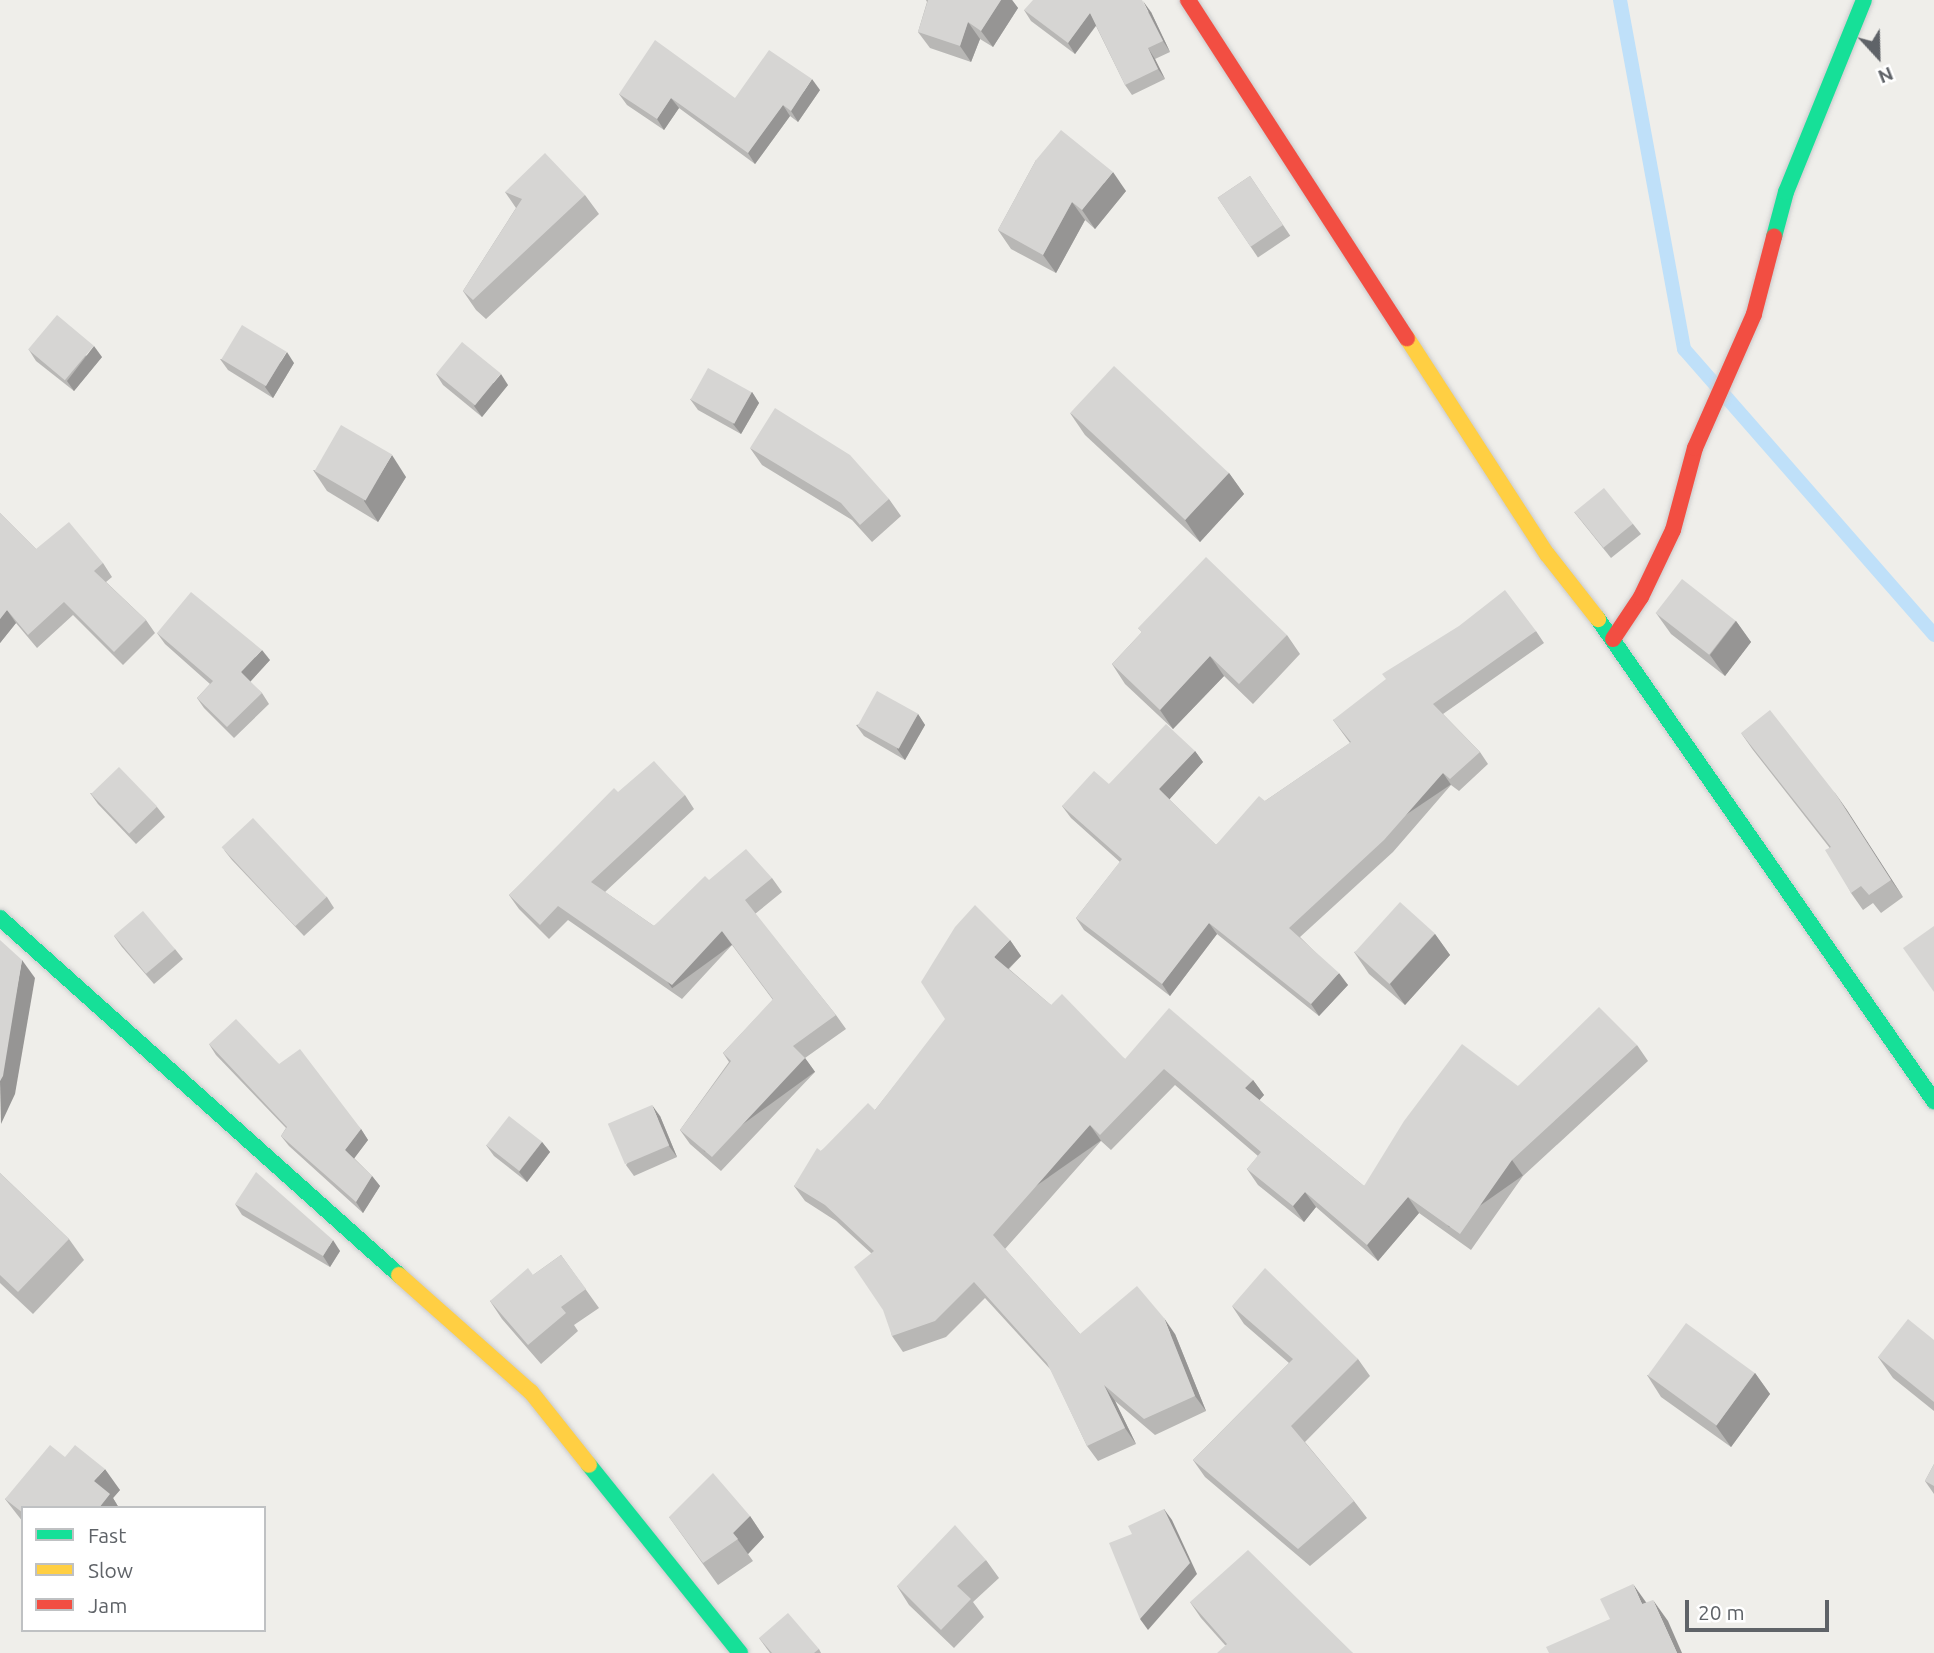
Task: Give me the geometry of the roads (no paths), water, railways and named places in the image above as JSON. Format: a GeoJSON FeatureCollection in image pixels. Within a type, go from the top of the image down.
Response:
{"type":"FeatureCollection","features":[{"type":"Feature","properties":{"kind":"street"},"geometry":{"type":"LineString","coordinates":[[1188,0],[1547,554],[1613,639],[1934,1101]]}},
{"type":"Feature","properties":{"kind":"street"},"geometry":{"type":"LineString","coordinates":[[1613,639],[1641,597],[1673,530],[1695,448],[1746,324],[1754,314],[1786,192],[1864,0]]}},
{"type":"Feature","properties":{"kind":"street"},"geometry":{"type":"LineString","coordinates":[[0,918],[531,1392],[740,1653]]}},
{"type":"Feature","properties":{"kind":"waterway"},"geometry":{"type":"LineString","coordinates":[[1620,0],[1684,349],[1934,635]]}}]}
